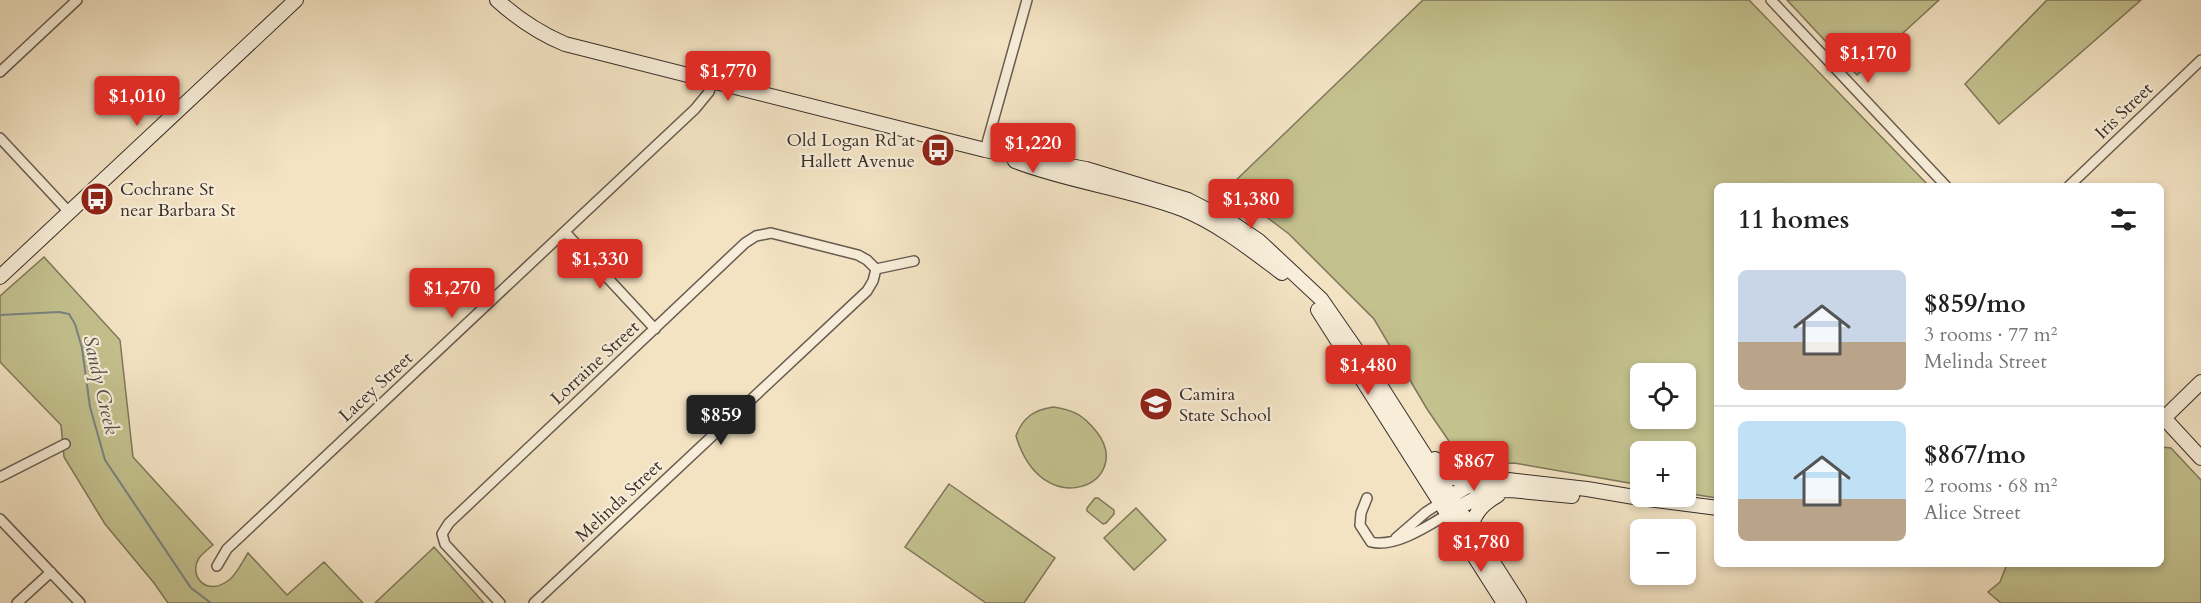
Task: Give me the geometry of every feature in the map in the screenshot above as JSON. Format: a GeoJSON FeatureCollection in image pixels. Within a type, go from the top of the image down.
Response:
{"type":"FeatureCollection","features":[{"type":"Feature","properties":{"kind":"main road"},"geometry":{"type":"LineString","coordinates":[[0,277],[296,0]]}},
{"type":"Feature","properties":{"kind":"main road"},"geometry":{"type":"LineString","coordinates":[[497,0],[543,35],[565,44],[984,150],[1086,169],[1146,186],[1203,206],[1242,228],[1321,299],[1402,418],[1504,603]]}},
{"type":"Feature","properties":{"kind":"main road"},"geometry":{"type":"LineString","coordinates":[[984,150],[1029,167],[1120,189],[1181,209],[1216,226],[1272,265],[1297,286],[1316,308],[1449,505],[1470,526],[1519,603]]}},
{"type":"Feature","properties":{"kind":"main road"},"geometry":{"type":"LineString","coordinates":[[2164,416],[2201,382]]}},
{"type":"Feature","properties":{"kind":"main road"},"geometry":{"type":"LineString","coordinates":[[1402,418],[1423,441],[1438,464],[1452,476],[1463,481],[1480,482]]}},
{"type":"Feature","properties":{"kind":"main road"},"geometry":{"type":"LineString","coordinates":[[2164,420],[2201,458]]}},
{"type":"Feature","properties":{"kind":"main road"},"geometry":{"type":"LineString","coordinates":[[1449,505],[1466,487],[1500,479],[1630,496]]}},
{"type":"Feature","properties":{"kind":"main road"},"geometry":{"type":"LineString","coordinates":[[1449,505],[1490,491],[1510,490],[1586,497],[1630,498]]}},
{"type":"Feature","properties":{"kind":"main road"},"geometry":{"type":"LineString","coordinates":[[1470,526],[1482,506],[1510,490]]}},
{"type":"Feature","properties":{"kind":"main road"},"geometry":{"type":"LineString","coordinates":[[1696,505],[1714,507]]}},
{"type":"Feature","properties":{"kind":"street"},"geometry":{"type":"LineString","coordinates":[[0,72],[77,0]]}},
{"type":"Feature","properties":{"kind":"street"},"geometry":{"type":"LineString","coordinates":[[984,150],[1027,0]]}},
{"type":"Feature","properties":{"kind":"street"},"geometry":{"type":"LineString","coordinates":[[1771,0],[1943,183]]}},
{"type":"Feature","properties":{"kind":"street","name":"Iris Street"},"geometry":{"type":"LineString","coordinates":[[2072,183],[2201,60]]}},
{"type":"Feature","properties":{"kind":"street","name":"Lacey Street"},"geometry":{"type":"LineString","coordinates":[[217,566],[227,549],[695,109],[709,92],[712,82]]}},
{"type":"Feature","properties":{"kind":"street"},"geometry":{"type":"LineString","coordinates":[[0,138],[69,212]]}},
{"type":"Feature","properties":{"kind":"street"},"geometry":{"type":"LineString","coordinates":[[565,232],[655,329]]}},
{"type":"Feature","properties":{"kind":"street","name":"Lorraine Street"},"geometry":{"type":"LineString","coordinates":[[500,603],[445,544],[442,534],[449,523],[745,243],[756,236],[771,233],[858,255],[876,269]]}},
{"type":"Feature","properties":{"kind":"street"},"geometry":{"type":"LineString","coordinates":[[876,269],[914,261]]}},
{"type":"Feature","properties":{"kind":"street","name":"Melinda Street"},"geometry":{"type":"LineString","coordinates":[[534,603],[867,291],[876,269]]}},
{"type":"Feature","properties":{"kind":"street"},"geometry":{"type":"LineString","coordinates":[[0,477],[65,444]]}},
{"type":"Feature","properties":{"kind":"street"},"geometry":{"type":"LineString","coordinates":[[1367,498],[1361,513],[1360,525],[1371,542],[1382,545],[1392,542],[1410,524],[1449,505]]}},
{"type":"Feature","properties":{"kind":"street"},"geometry":{"type":"LineString","coordinates":[[0,519],[80,603]]}},
{"type":"Feature","properties":{"kind":"street"},"geometry":{"type":"LineString","coordinates":[[17,603],[51,572]]}},
{"type":"Feature","properties":{"kind":"shaded area"},"geometry":{"type":"Polygon","coordinates":[[[1423,0],[1749,0],[1926,183],[1714,183],[1714,498],[1696,495],[1696,441],[1630,441],[1630,483],[1514,463],[1466,466],[1427,409],[1374,319],[1289,234],[1228,188],[1423,0]]]}},
{"type":"Feature","properties":{"kind":"shaded area"},"geometry":{"type":"Polygon","coordinates":[[[1787,0],[1939,0],[1857,75],[1787,0]]]}},
{"type":"Feature","properties":{"kind":"shaded area"},"geometry":{"type":"Polygon","coordinates":[[[2047,0],[2141,0],[1999,124],[1965,84],[2047,0]]]}},
{"type":"Feature","properties":{"kind":"shaded area"},"geometry":{"type":"Polygon","coordinates":[[[44,257],[120,340],[133,457],[213,545],[200,556],[196,565],[201,582],[213,587],[221,585],[237,571],[248,553],[287,595],[324,562],[363,603],[168,603],[105,524],[64,457],[61,425],[0,362],[0,296],[44,257]]]}},
{"type":"Feature","properties":{"kind":"shaded area"},"geometry":{"type":"Polygon","coordinates":[[[1053,407],[1082,417],[1096,431],[1105,450],[1105,466],[1096,479],[1081,486],[1064,487],[1046,480],[1029,464],[1016,436],[1026,419],[1040,410],[1053,407]]]}},
{"type":"Feature","properties":{"kind":"shaded area"},"geometry":{"type":"Polygon","coordinates":[[[2164,447],[2171,448],[2201,480],[2201,603],[2001,603],[1988,592],[2000,582],[2006,567],[2164,567],[2164,447]]]}},
{"type":"Feature","properties":{"kind":"shaded area"},"geometry":{"type":"Polygon","coordinates":[[[949,484],[1055,558],[1024,603],[986,603],[905,547],[949,484]]]}},
{"type":"Feature","properties":{"kind":"shaded area"},"geometry":{"type":"Polygon","coordinates":[[[1095,498],[1114,510],[1114,514],[1106,523],[1103,524],[1087,511],[1095,498]]]}},
{"type":"Feature","properties":{"kind":"shaded area"},"geometry":{"type":"Polygon","coordinates":[[[1136,508],[1166,540],[1134,570],[1104,538],[1136,508]]]}},
{"type":"Feature","properties":{"kind":"shaded area"},"geometry":{"type":"Polygon","coordinates":[[[434,547],[484,603],[375,603],[429,552],[434,547]]]}},
{"type":"Feature","properties":{"kind":"waterway","name":"Sandy Creek"},"geometry":{"type":"LineString","coordinates":[[0,315],[59,312],[69,314],[75,324],[82,348],[90,407],[105,460],[191,588],[211,603]]}},
{"type":"Feature","properties":{"kind":"place","name":"Old Logan Rd at Hallett Avenue"},"geometry":{"type":"Point","coordinates":[938,150]}},
{"type":"Feature","properties":{"kind":"place","name":"Cochrane St near Barbara St"},"geometry":{"type":"Point","coordinates":[97,199]}},
{"type":"Feature","properties":{"kind":"place","name":"Camira State School"},"geometry":{"type":"Point","coordinates":[1156,404]}}]}
